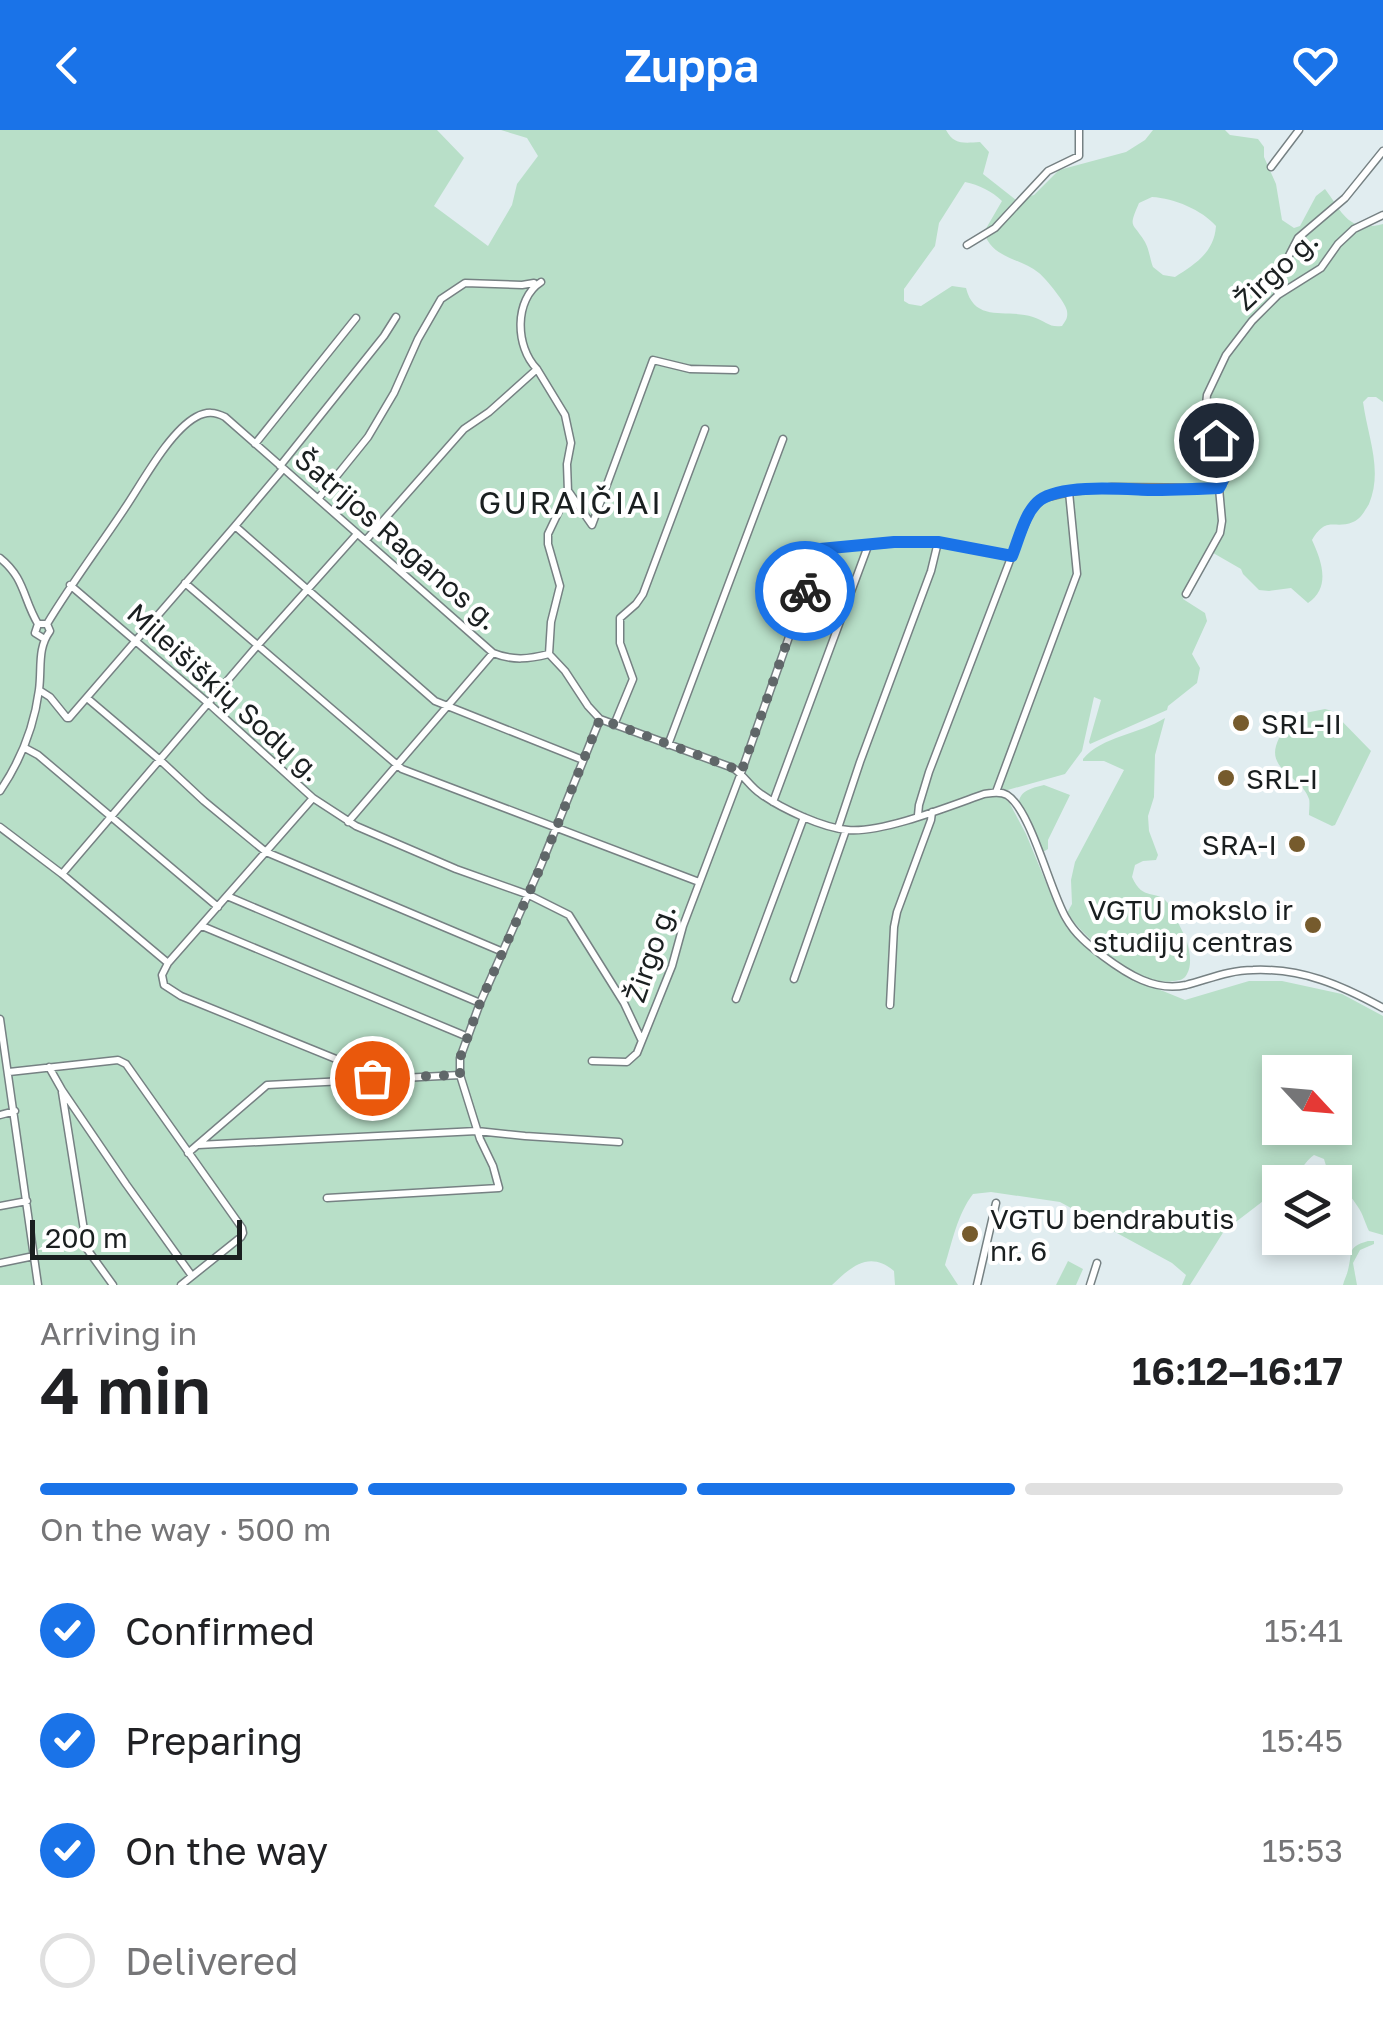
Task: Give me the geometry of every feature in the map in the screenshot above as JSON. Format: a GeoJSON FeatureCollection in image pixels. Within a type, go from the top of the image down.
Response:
{"type":"FeatureCollection","features":[{"type":"Feature","properties":{"kind":"street"},"geometry":{"type":"LineString","coordinates":[[967,245],[996,228],[1048,172],[1079,156],[1079,130]]}},
{"type":"Feature","properties":{"kind":"street"},"geometry":{"type":"LineString","coordinates":[[1271,166],[1299,130]]}},
{"type":"Feature","properties":{"kind":"street"},"geometry":{"type":"LineString","coordinates":[[1278,295],[1276,281],[1298,238],[1346,198],[1383,151]]}},
{"type":"Feature","properties":{"kind":"street","name":"Žirgo g."},"geometry":{"type":"LineString","coordinates":[[1186,594],[1220,532],[1219,488],[1225,480],[1206,405],[1207,394],[1228,351],[1278,295],[1321,268],[1354,229],[1383,215]]}},
{"type":"Feature","properties":{"kind":"street"},"geometry":{"type":"LineString","coordinates":[[318,499],[368,437],[441,299],[465,284],[540,282],[525,298],[521,323],[528,355],[565,415],[571,443],[568,492],[548,534],[560,586],[551,622],[549,654],[566,670],[600,719],[733,768],[773,802],[842,829],[874,828],[984,794],[1002,793],[1011,798],[1030,829],[1073,930],[1130,974],[1154,985],[1174,987],[1227,973],[1296,972],[1333,982],[1383,1008]]}},
{"type":"Feature","properties":{"kind":"street"},"geometry":{"type":"LineString","coordinates":[[39,690],[69,718],[235,526],[396,317]]}},
{"type":"Feature","properties":{"kind":"street"},"geometry":{"type":"LineString","coordinates":[[255,444],[356,318]]}},
{"type":"Feature","properties":{"kind":"street"},"geometry":{"type":"LineString","coordinates":[[568,492],[592,525],[653,360],[690,368],[734,370]]}},
{"type":"Feature","properties":{"kind":"street"},"geometry":{"type":"LineString","coordinates":[[365,541],[464,429],[538,369]]}},
{"type":"Feature","properties":{"kind":"street","name":"Šatrijos Raganos g."},"geometry":{"type":"LineString","coordinates":[[43,638],[50,631],[43,624],[148,471],[186,424],[210,412],[226,417],[493,653],[522,659],[549,654]]}},
{"type":"Feature","properties":{"kind":"street"},"geometry":{"type":"LineString","coordinates":[[614,725],[633,679],[620,643],[620,618],[643,594],[705,429]]}},
{"type":"Feature","properties":{"kind":"street"},"geometry":{"type":"LineString","coordinates":[[668,745],[783,439]]}},
{"type":"Feature","properties":{"kind":"street"},"geometry":{"type":"LineString","coordinates":[[918,816],[929,772],[1024,524],[1038,502],[1069,492],[1112,487],[1219,488]]}},
{"type":"Feature","properties":{"kind":"street"},"geometry":{"type":"LineString","coordinates":[[996,792],[1077,574],[1069,492]]}},
{"type":"Feature","properties":{"kind":"street"},"geometry":{"type":"LineString","coordinates":[[235,526],[435,701],[583,760]]}},
{"type":"Feature","properties":{"kind":"street"},"geometry":{"type":"LineString","coordinates":[[62,874],[357,534]]}},
{"type":"Feature","properties":{"kind":"street"},"geometry":{"type":"LineString","coordinates":[[794,979],[860,762],[932,571],[938,542]]}},
{"type":"Feature","properties":{"kind":"street","name":"Žirgo g."},"geometry":{"type":"LineString","coordinates":[[592,1060],[627,1062],[637,1053],[672,966],[683,926],[820,549],[938,542],[1012,556]]}},
{"type":"Feature","properties":{"kind":"street"},"geometry":{"type":"LineString","coordinates":[[773,802],[868,546]]}},
{"type":"Feature","properties":{"kind":"street"},"geometry":{"type":"LineString","coordinates":[[0,558],[20,578],[31,613],[43,624],[35,633],[43,638],[39,690],[25,748],[0,791]]}},
{"type":"Feature","properties":{"kind":"street","name":"Žirgo g."},"geometry":{"type":"LineString","coordinates":[[185,583],[394,765],[699,882]]}},
{"type":"Feature","properties":{"kind":"street","name":"Mileišiškių Sodų g."},"geometry":{"type":"LineString","coordinates":[[70,585],[313,798],[168,963]]}},
{"type":"Feature","properties":{"kind":"street"},"geometry":{"type":"LineString","coordinates":[[348,822],[493,653]]}},
{"type":"Feature","properties":{"kind":"street"},"geometry":{"type":"LineString","coordinates":[[86,698],[266,852],[503,952]]}},
{"type":"Feature","properties":{"kind":"street"},"geometry":{"type":"LineString","coordinates":[[327,1198],[500,1188],[460,1075],[460,1058],[600,719]]}},
{"type":"Feature","properties":{"kind":"street"},"geometry":{"type":"LineString","coordinates":[[25,748],[218,907]]}},
{"type":"Feature","properties":{"kind":"street","name":"Žirgo g."},"geometry":{"type":"LineString","coordinates":[[313,798],[348,822],[563,911],[575,922],[641,1039]]}},
{"type":"Feature","properties":{"kind":"street"},"geometry":{"type":"LineString","coordinates":[[890,1005],[898,912],[932,812]]}},
{"type":"Feature","properties":{"kind":"street"},"geometry":{"type":"LineString","coordinates":[[736,999],[804,816]]}},
{"type":"Feature","properties":{"kind":"street"},"geometry":{"type":"LineString","coordinates":[[0,828],[168,963],[162,980],[170,991],[368,1072],[372,1078]]}},
{"type":"Feature","properties":{"kind":"street"},"geometry":{"type":"LineString","coordinates":[[226,896],[480,1003]]}},
{"type":"Feature","properties":{"kind":"street"},"geometry":{"type":"LineString","coordinates":[[202,926],[468,1036]]}},
{"type":"Feature","properties":{"kind":"street"},"geometry":{"type":"LineString","coordinates":[[0,1018],[38,1285]]}},
{"type":"Feature","properties":{"kind":"street"},"geometry":{"type":"LineString","coordinates":[[9,1072],[124,1062],[242,1228],[243,1233],[182,1285]]}},
{"type":"Feature","properties":{"kind":"street"},"geometry":{"type":"LineString","coordinates":[[49,1067],[192,1276]]}},
{"type":"Feature","properties":{"kind":"street"},"geometry":{"type":"LineString","coordinates":[[188,1153],[266,1084],[460,1075]]}},
{"type":"Feature","properties":{"kind":"street"},"geometry":{"type":"LineString","coordinates":[[62,1090],[87,1249],[113,1285]]}},
{"type":"Feature","properties":{"kind":"street"},"geometry":{"type":"LineString","coordinates":[[0,1115],[14,1111]]}},
{"type":"Feature","properties":{"kind":"street"},"geometry":{"type":"LineString","coordinates":[[198,1145],[477,1130],[618,1142]]}},
{"type":"Feature","properties":{"kind":"street"},"geometry":{"type":"LineString","coordinates":[[0,1206],[27,1200]]}},
{"type":"Feature","properties":{"kind":"street"},"geometry":{"type":"LineString","coordinates":[[977,1285],[996,1203]]}},
{"type":"Feature","properties":{"kind":"street"},"geometry":{"type":"LineString","coordinates":[[0,1264],[34,1256]]}},
{"type":"Feature","properties":{"kind":"street"},"geometry":{"type":"LineString","coordinates":[[1090,1285],[1097,1262]]}},
{"type":"Feature","properties":{"kind":"green space"},"geometry":{"type":"Polygon","coordinates":[[[0,130],[437,130],[464,158],[434,206],[488,246],[512,205],[517,184],[538,156],[527,138],[501,130],[946,130],[956,141],[980,142],[989,152],[983,174],[1016,200],[1034,195],[1059,170],[1126,152],[1153,130],[1225,130],[1230,135],[1258,139],[1264,147],[1282,220],[1294,228],[1300,226],[1316,196],[1325,189],[1354,223],[1383,224],[1383,402],[1368,397],[1363,402],[1375,466],[1373,491],[1358,519],[1327,525],[1312,540],[1322,574],[1320,590],[1308,603],[1291,588],[1259,590],[1241,569],[1208,550],[1183,599],[1205,613],[1207,621],[1192,654],[1200,668],[1197,683],[1167,710],[1090,744],[1101,700],[1094,697],[1082,751],[1065,774],[1004,791],[1004,798],[1026,834],[1067,928],[1092,953],[1131,978],[1185,1000],[1249,981],[1282,981],[1342,994],[1383,1016],[1383,1235],[1369,1231],[1352,1199],[1352,1165],[1326,1165],[1324,1159],[1314,1155],[1305,1165],[1262,1165],[1262,1202],[1224,1231],[1190,1285],[1182,1285],[1186,1275],[1172,1263],[1060,1202],[991,1192],[973,1194],[956,1228],[945,1265],[958,1285],[895,1285],[894,1271],[868,1261],[853,1267],[832,1285],[0,1285],[0,130]],[[965,182],[939,223],[935,246],[904,289],[904,301],[921,306],[952,286],[966,288],[970,299],[984,311],[1023,315],[1062,326],[1067,317],[1066,307],[1046,280],[1000,253],[988,241],[984,232],[1002,201],[965,182]],[[1152,197],[1139,203],[1133,224],[1153,267],[1163,275],[1175,277],[1207,251],[1216,226],[1187,206],[1152,197]]]}},
{"type":"Feature","properties":{"kind":"green space"},"geometry":{"type":"Polygon","coordinates":[[[1332,711],[1371,751],[1332,826],[1309,815],[1306,792],[1275,755],[1290,716],[1332,711]]]}},
{"type":"Feature","properties":{"kind":"green space"},"geometry":{"type":"Polygon","coordinates":[[[1165,718],[1155,755],[1154,797],[1148,816],[1158,855],[1156,860],[1135,865],[1132,877],[1141,890],[1167,902],[1188,945],[1190,965],[1186,976],[1160,981],[1114,959],[1067,913],[1072,904],[1075,862],[1124,770],[1104,761],[1083,759],[1100,745],[1165,718]]]}},
{"type":"Feature","properties":{"kind":"green space"},"geometry":{"type":"Polygon","coordinates":[[[1044,785],[1070,795],[1048,840],[1048,849],[1043,852],[1019,801],[1026,791],[1044,785]]]}},
{"type":"Feature","properties":{"kind":"green space"},"geometry":{"type":"Polygon","coordinates":[[[1374,1241],[1360,1250],[1353,1263],[1357,1285],[1343,1285],[1353,1248],[1374,1241]]]}},
{"type":"Feature","properties":{"kind":"green space"},"geometry":{"type":"Polygon","coordinates":[[[1068,1261],[1083,1269],[1076,1285],[1056,1285],[1068,1261]]]}},
{"type":"Feature","properties":{"kind":"way so far"},"geometry":{"type":"LineString","coordinates":[[372,1078],[460,1075],[460,1058],[480,1003],[600,719],[741,773],[805,591]]}},
{"type":"Feature","properties":{"kind":"place","name":"SRL-II"},"geometry":{"type":"Point","coordinates":[1241,723]}},
{"type":"Feature","properties":{"kind":"place","name":"SRL-I"},"geometry":{"type":"Point","coordinates":[1226,778]}},
{"type":"Feature","properties":{"kind":"place","name":"SRA-I"},"geometry":{"type":"Point","coordinates":[1297,844]}},
{"type":"Feature","properties":{"kind":"place","name":"VGTU mokslo ir studijų centras"},"geometry":{"type":"Point","coordinates":[1313,925]}},
{"type":"Feature","properties":{"kind":"place","name":"VGTU bendrabutis nr. 6"},"geometry":{"type":"Point","coordinates":[970,1234]}},
{"type":"Feature","properties":{"kind":"district","name":"GURAIČIAI"},"geometry":{"type":"Point","coordinates":[571,502]}},
{"type":"Feature","properties":{"kind":"route"},"geometry":{"type":"LineString","coordinates":[[805,591],[820,549],[938,542],[1012,556],[1031,510],[1044,498],[1112,487],[1219,488],[1225,480],[1216,440]]}}]}
